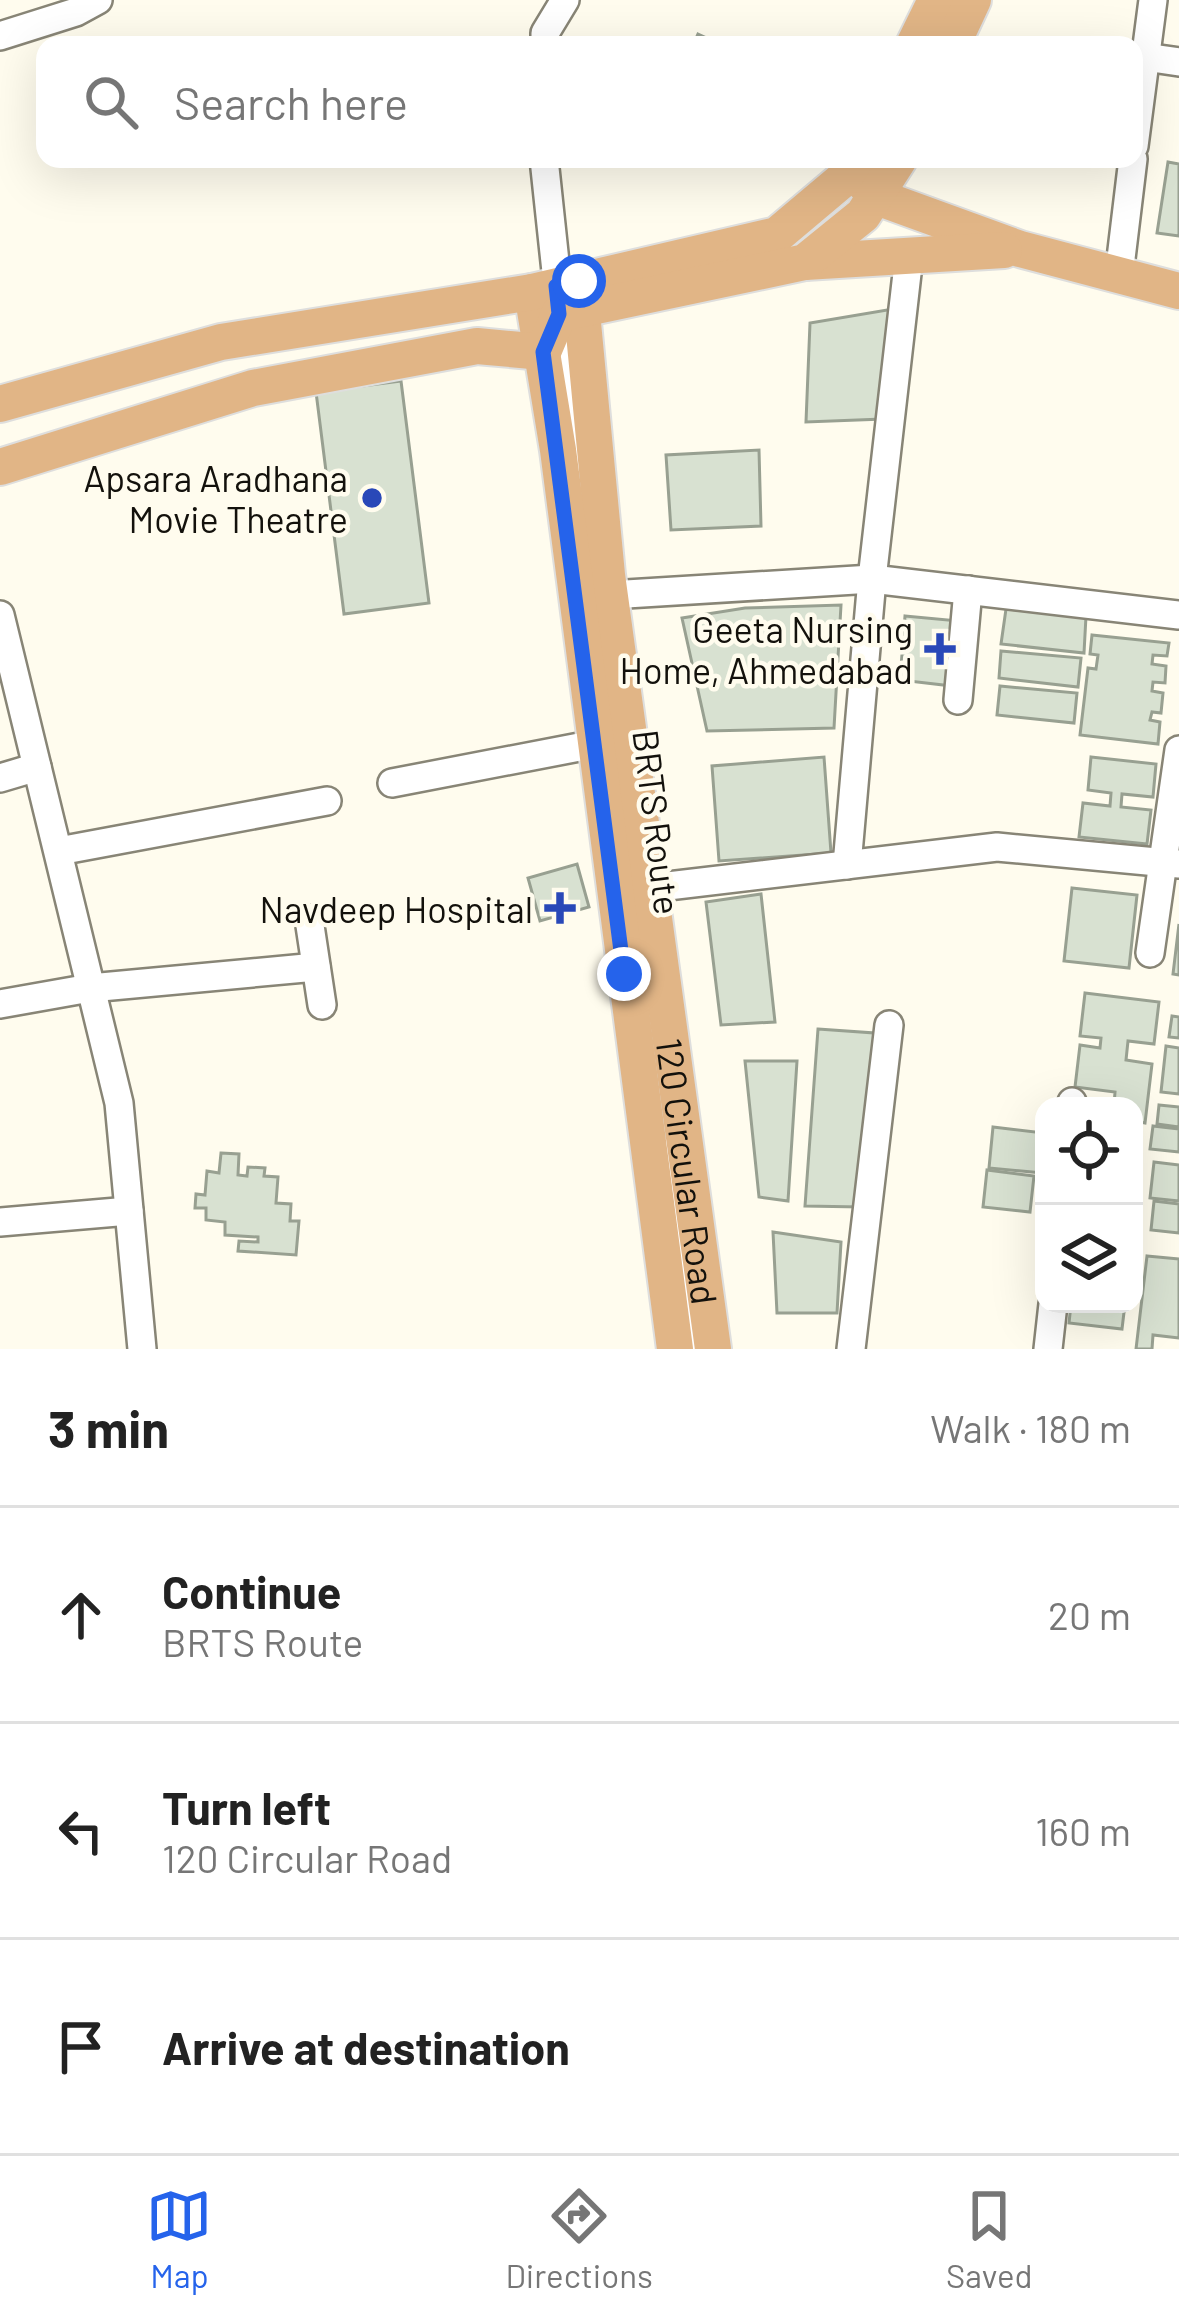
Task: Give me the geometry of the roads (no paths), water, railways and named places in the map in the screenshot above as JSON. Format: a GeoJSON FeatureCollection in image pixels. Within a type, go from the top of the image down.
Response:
{"type":"FeatureCollection","features":[{"type":"Feature","properties":{"kind":"main road"},"geometry":{"type":"LineString","coordinates":[[918,36],[936,0]]}},
{"type":"Feature","properties":{"kind":"main road"},"geometry":{"type":"LineString","coordinates":[[956,36],[973,0]]}},
{"type":"Feature","properties":{"kind":"main road"},"geometry":{"type":"LineString","coordinates":[[562,296],[778,235],[863,176]]}},
{"type":"Feature","properties":{"kind":"main road"},"geometry":{"type":"LineString","coordinates":[[863,176],[1019,249],[1179,291]]}},
{"type":"Feature","properties":{"kind":"main road"},"geometry":{"type":"LineString","coordinates":[[805,262],[863,215],[863,176]]}},
{"type":"Feature","properties":{"kind":"main road"},"geometry":{"type":"LineString","coordinates":[[0,404],[221,342],[805,262],[1019,249]]}},
{"type":"Feature","properties":{"kind":"main road","name":"120 Circular Road"},"geometry":{"type":"LineString","coordinates":[[562,296],[543,352],[675,1349]]}},
{"type":"Feature","properties":{"kind":"main road","name":"120 Circular Road"},"geometry":{"type":"LineString","coordinates":[[562,296],[610,595],[713,1349]]}},
{"type":"Feature","properties":{"kind":"main road"},"geometry":{"type":"LineString","coordinates":[[0,466],[273,383],[477,346],[543,352]]}},
{"type":"Feature","properties":{"kind":"street"},"geometry":{"type":"LineString","coordinates":[[0,36],[76,12],[98,0]]}},
{"type":"Feature","properties":{"kind":"street"},"geometry":{"type":"LineString","coordinates":[[545,36],[565,0]]}},
{"type":"Feature","properties":{"kind":"street"},"geometry":{"type":"LineString","coordinates":[[1143,66],[1153,0]]}},
{"type":"Feature","properties":{"kind":"street"},"geometry":{"type":"LineString","coordinates":[[1144,57],[1179,62]]}},
{"type":"Feature","properties":{"kind":"street","name":"BRTS Route"},"geometry":{"type":"LineString","coordinates":[[545,168],[643,982],[695,1349]]}},
{"type":"Feature","properties":{"kind":"street"},"geometry":{"type":"LineString","coordinates":[[1119,275],[1131,168]]}},
{"type":"Feature","properties":{"kind":"street"},"geometry":{"type":"LineString","coordinates":[[847,865],[872,579],[909,256]]}},
{"type":"Feature","properties":{"kind":"street"},"geometry":{"type":"LineString","coordinates":[[610,595],[872,579],[1179,615]]}},
{"type":"Feature","properties":{"kind":"street"},"geometry":{"type":"LineString","coordinates":[[958,700],[968,590]]}},
{"type":"Feature","properties":{"kind":"street"},"geometry":{"type":"LineString","coordinates":[[0,615],[119,1103],[142,1349]]}},
{"type":"Feature","properties":{"kind":"street"},"geometry":{"type":"LineString","coordinates":[[392,783],[595,744]]}},
{"type":"Feature","properties":{"kind":"street"},"geometry":{"type":"LineString","coordinates":[[1150,953],[1172,863],[1179,750]]}},
{"type":"Feature","properties":{"kind":"street"},"geometry":{"type":"LineString","coordinates":[[0,778],[37,767]]}},
{"type":"Feature","properties":{"kind":"street"},"geometry":{"type":"LineString","coordinates":[[58,851],[327,801]]}},
{"type":"Feature","properties":{"kind":"street"},"geometry":{"type":"LineString","coordinates":[[651,888],[997,847],[1172,863]]}},
{"type":"Feature","properties":{"kind":"street"},"geometry":{"type":"LineString","coordinates":[[309,919],[322,1005]]}},
{"type":"Feature","properties":{"kind":"street"},"geometry":{"type":"LineString","coordinates":[[0,1004],[90,988],[316,967]]}},
{"type":"Feature","properties":{"kind":"street"},"geometry":{"type":"LineString","coordinates":[[850,1349],[889,1025]]}},
{"type":"Feature","properties":{"kind":"street"},"geometry":{"type":"LineString","coordinates":[[0,1222],[129,1211]]}},
{"type":"Feature","properties":{"kind":"street"},"geometry":{"type":"LineString","coordinates":[[1048,1349],[1052,1313]]}},
{"type":"Feature","properties":{"kind":"place","name":"Apsara Aradhana Movie Theatre"},"geometry":{"type":"Point","coordinates":[372,498]}},
{"type":"Feature","properties":{"kind":"place","name":"Geeta Nursing Home, Ahmedabad"},"geometry":{"type":"Point","coordinates":[940,649]}},
{"type":"Feature","properties":{"kind":"place","name":"Navdeep Hospital"},"geometry":{"type":"Point","coordinates":[560,908]}}]}
